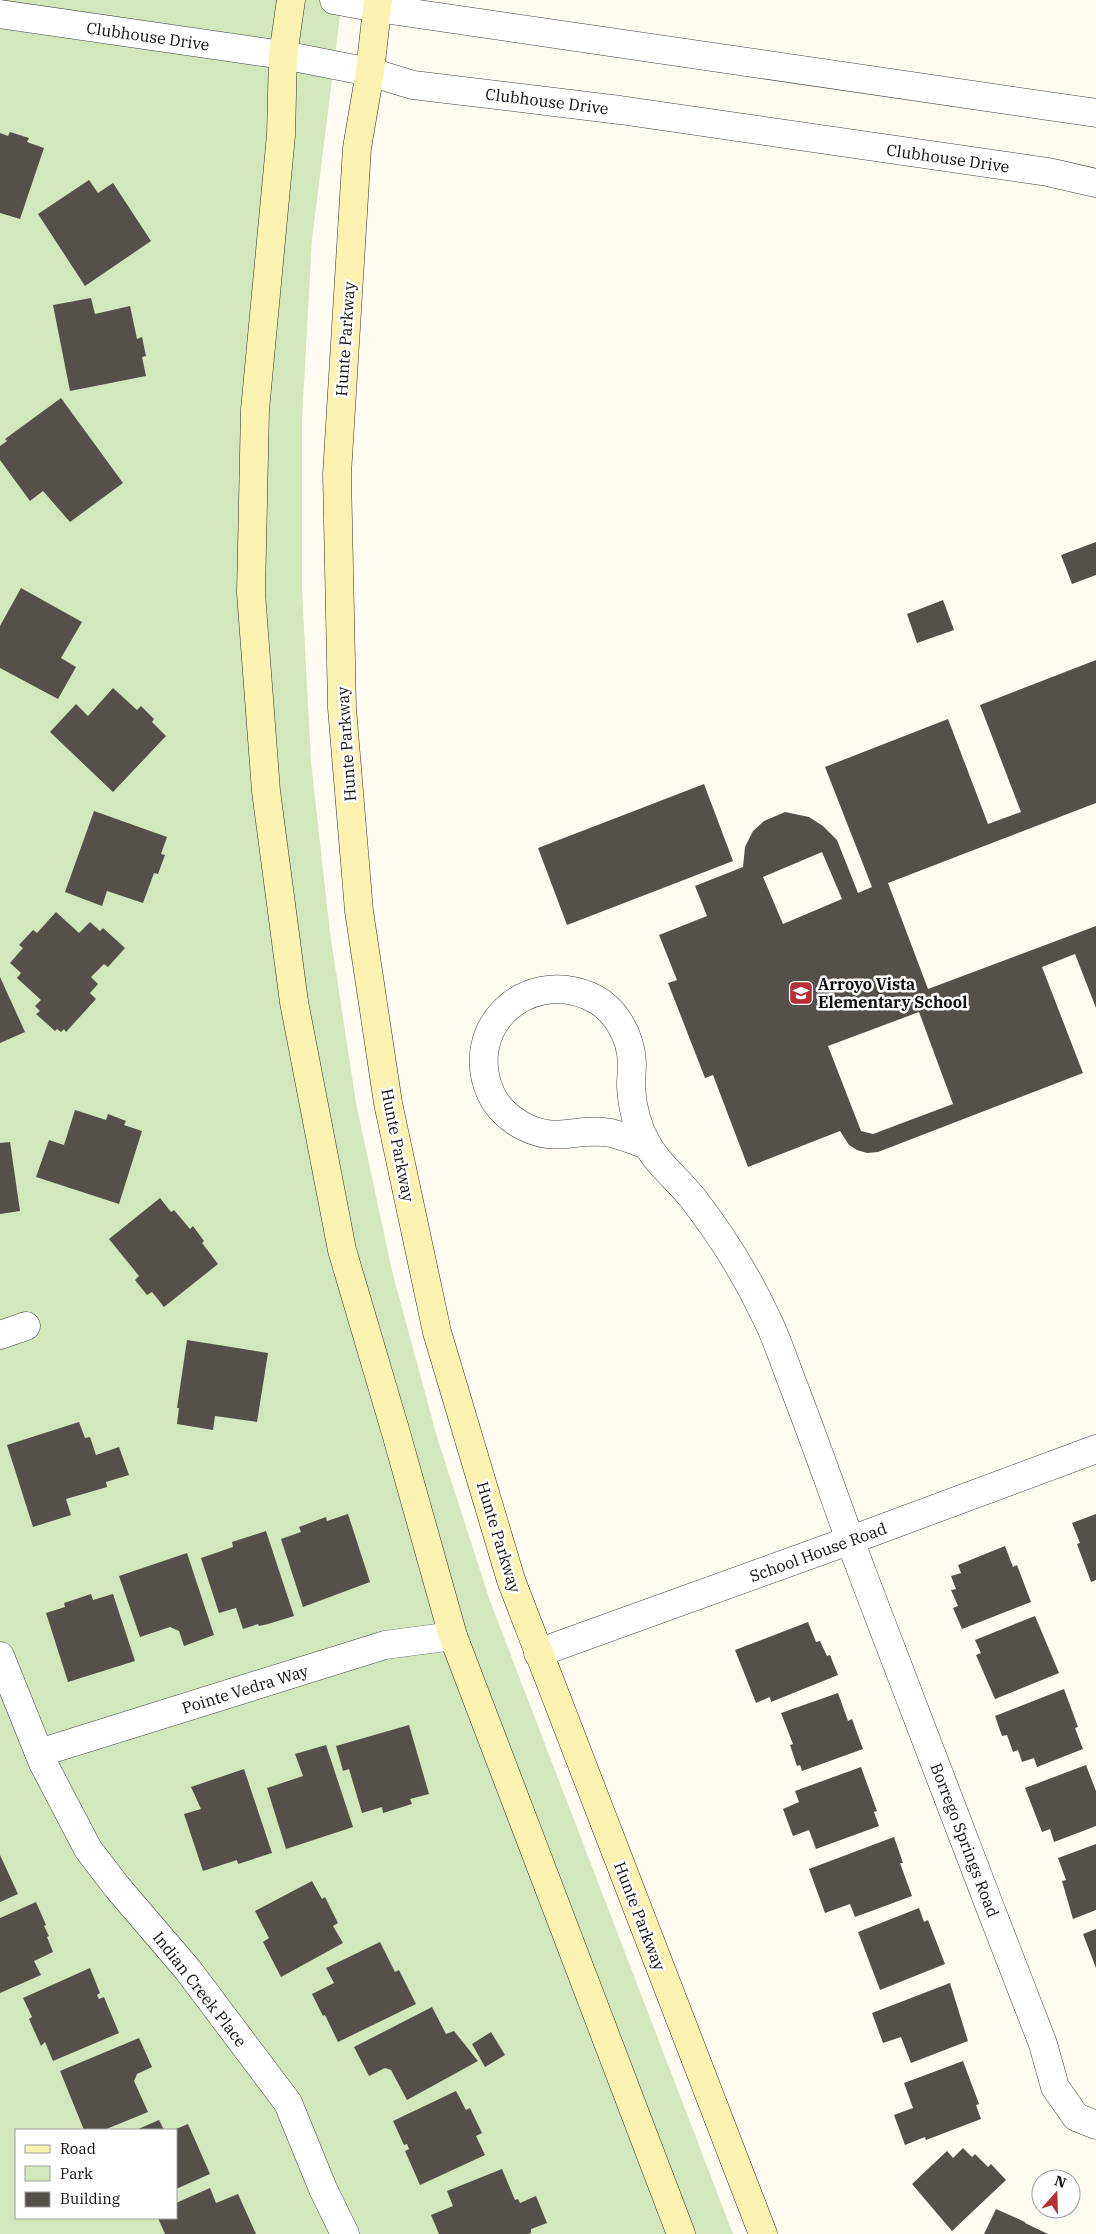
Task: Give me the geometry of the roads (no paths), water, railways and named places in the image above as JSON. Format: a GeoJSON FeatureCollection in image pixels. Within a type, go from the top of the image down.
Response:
{"type":"FeatureCollection","features":[{"type":"Feature","properties":{"kind":"main road"},"geometry":{"type":"LineString","coordinates":[[291,0],[284,55],[281,135],[255,410],[251,593],[266,791],[294,1002],[342,1250],[396,1433],[452,1636],[681,2234]]}},
{"type":"Feature","properties":{"kind":"main road","name":"Hunte Parkway"},"geometry":{"type":"LineString","coordinates":[[378,4],[358,148],[337,474],[342,708],[359,910],[388,1103],[436,1332],[511,1580],[763,2234]]}},
{"type":"Feature","properties":{"kind":"street"},"geometry":{"type":"LineString","coordinates":[[334,0],[378,4],[1096,112]]}},
{"type":"Feature","properties":{"kind":"street","name":"Clubhouse Drive"},"geometry":{"type":"LineString","coordinates":[[0,14],[284,55],[370,72],[414,85],[620,110],[1048,172],[1096,183]]}},
{"type":"Feature","properties":{"kind":"street"},"geometry":{"type":"LineString","coordinates":[[552,988],[576,990],[598,1000],[616,1016],[627,1037],[632,1061],[631,1085],[634,1110],[647,1145],[609,1132],[553,1136],[528,1130],[508,1116],[492,1098],[484,1074],[484,1050],[493,1026],[508,1007],[528,994],[552,988]]}},
{"type":"Feature","properties":{"kind":"street","name":"Borrego Springs Road"},"geometry":{"type":"LineString","coordinates":[[647,1145],[693,1199],[739,1267],[768,1320],[1043,2044],[1055,2087],[1076,2117],[1096,2125]]}},
{"type":"Feature","properties":{"kind":"street"},"geometry":{"type":"LineString","coordinates":[[0,1335],[26,1326]]}},
{"type":"Feature","properties":{"kind":"street","name":"School House Road"},"geometry":{"type":"LineString","coordinates":[[538,1653],[1096,1449]]}},
{"type":"Feature","properties":{"kind":"street","name":"Pointe Vedra Way"},"geometry":{"type":"LineString","coordinates":[[39,1753],[385,1645],[452,1636]]}},
{"type":"Feature","properties":{"kind":"street","name":"Indian Creek Place"},"geometry":{"type":"LineString","coordinates":[[0,1656],[39,1753],[88,1849],[117,1887],[188,1970],[288,2103],[323,2190],[345,2234]]}},
{"type":"Feature","properties":{"kind":"place","name":"Arroyo Vista Elementary School"},"geometry":{"type":"Point","coordinates":[801,993]}}]}
